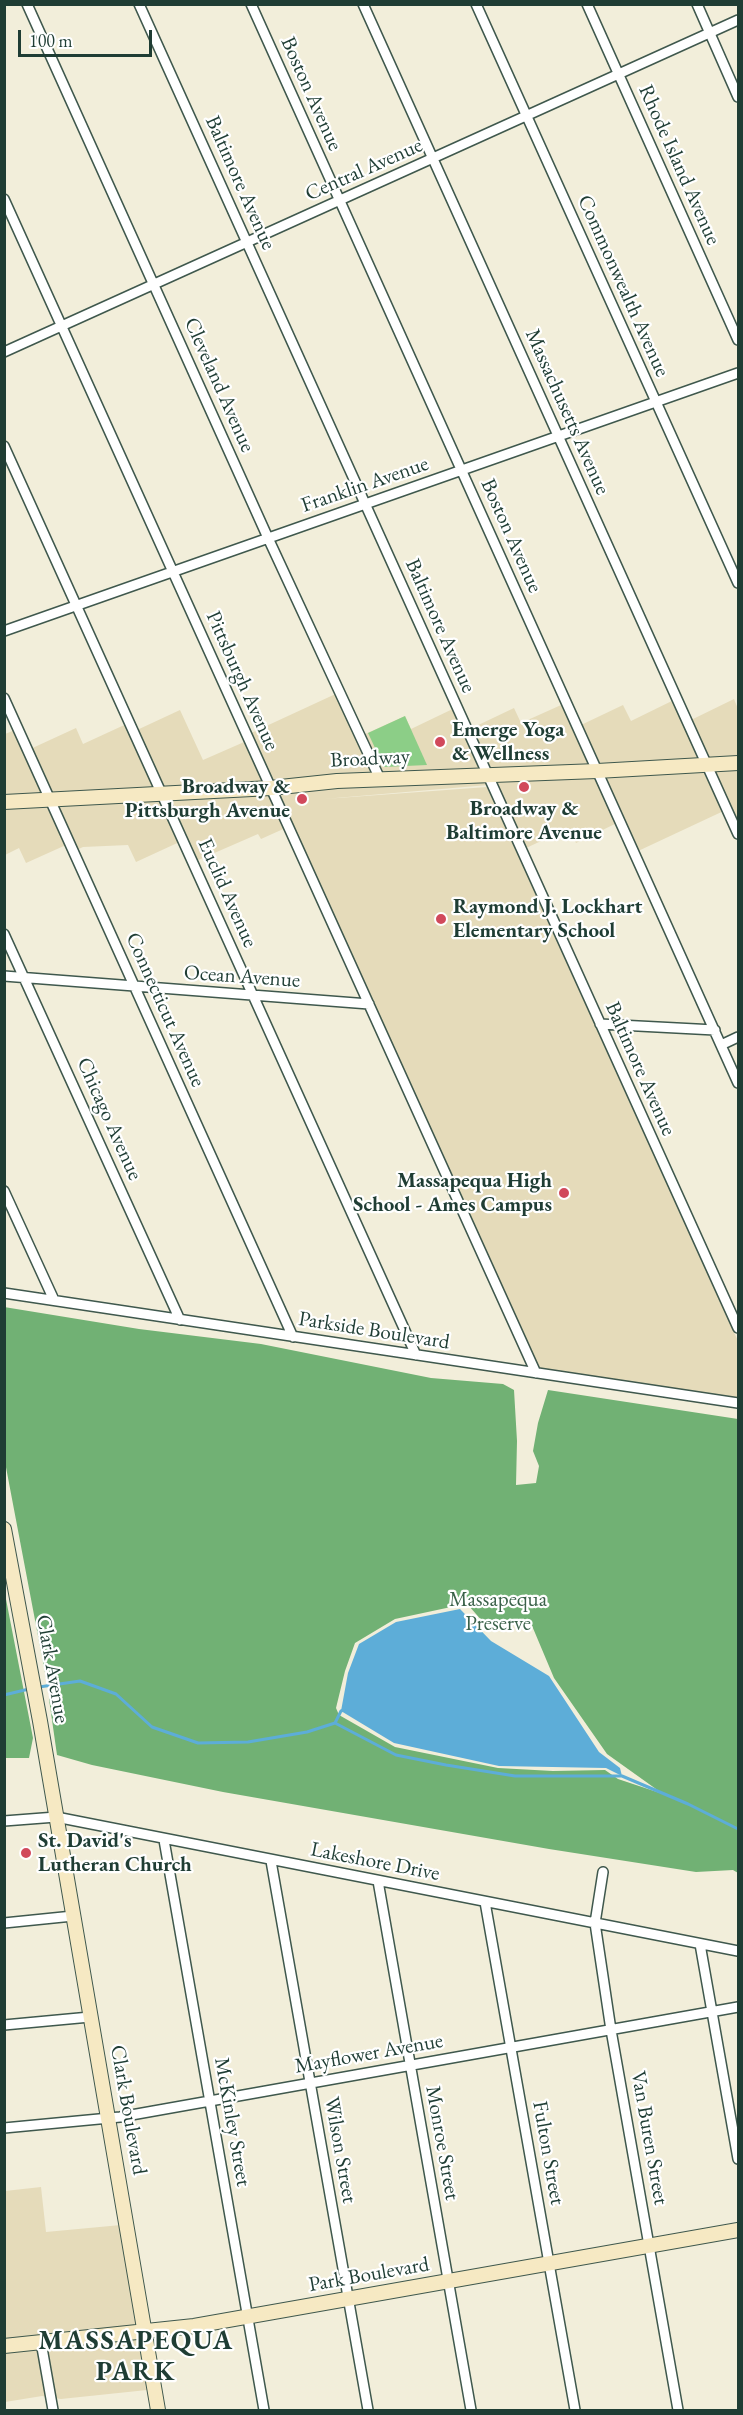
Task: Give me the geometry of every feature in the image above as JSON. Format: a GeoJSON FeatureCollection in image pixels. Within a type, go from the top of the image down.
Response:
{"type":"FeatureCollection","features":[{"type":"Feature","properties":{"kind":"street","name":"Cleveland Avenue"},"geometry":{"type":"LineString","coordinates":[[27,4],[268,538],[380,779]]}},
{"type":"Feature","properties":{"kind":"street","name":"Baltimore Avenue"},"geometry":{"type":"LineString","coordinates":[[139,4],[738,1328]]}},
{"type":"Feature","properties":{"kind":"street","name":"Boston Avenue"},"geometry":{"type":"LineString","coordinates":[[251,4],[738,1083]]}},
{"type":"Feature","properties":{"kind":"street","name":"Massachusetts Avenue"},"geometry":{"type":"LineString","coordinates":[[363,4],[738,834]]}},
{"type":"Feature","properties":{"kind":"street","name":"Commonwealth Avenue"},"geometry":{"type":"LineString","coordinates":[[476,4],[738,583]]}},
{"type":"Feature","properties":{"kind":"street","name":"Rhode Island Avenue"},"geometry":{"type":"LineString","coordinates":[[587,4],[738,340]]}},
{"type":"Feature","properties":{"kind":"street"},"geometry":{"type":"LineString","coordinates":[[697,4],[738,97]]}},
{"type":"Feature","properties":{"kind":"street","name":"Central Avenue"},"geometry":{"type":"LineString","coordinates":[[4,352],[738,20]]}},
{"type":"Feature","properties":{"kind":"street","name":"Pittsburgh Avenue"},"geometry":{"type":"LineString","coordinates":[[4,200],[536,1373]]}},
{"type":"Feature","properties":{"kind":"street","name":"Franklin Avenue"},"geometry":{"type":"LineString","coordinates":[[4,631],[738,373]]}},
{"type":"Feature","properties":{"kind":"street","name":"Euclid Avenue"},"geometry":{"type":"LineString","coordinates":[[4,446],[416,1355]]}},
{"type":"Feature","properties":{"kind":"street","name":"Connecticut Avenue"},"geometry":{"type":"LineString","coordinates":[[4,698],[293,1337]]}},
{"type":"Feature","properties":{"kind":"street","name":"Broadway"},"geometry":{"type":"LineString","coordinates":[[4,802],[271,788],[337,781],[738,763]]}},
{"type":"Feature","properties":{"kind":"street","name":"Chicago Avenue"},"geometry":{"type":"LineString","coordinates":[[4,934],[180,1320]]}},
{"type":"Feature","properties":{"kind":"street","name":"Ocean Avenue"},"geometry":{"type":"LineString","coordinates":[[4,976],[136,988],[369,1004]]}},
{"type":"Feature","properties":{"kind":"street"},"geometry":{"type":"LineString","coordinates":[[600,1024],[715,1030]]}},
{"type":"Feature","properties":{"kind":"street"},"geometry":{"type":"LineString","coordinates":[[721,1045],[738,1037]]}},
{"type":"Feature","properties":{"kind":"street"},"geometry":{"type":"LineString","coordinates":[[4,1191],[54,1300]]}},
{"type":"Feature","properties":{"kind":"street","name":"Parkside Boulevard"},"geometry":{"type":"LineString","coordinates":[[4,1293],[738,1403]]}},
{"type":"Feature","properties":{"kind":"street","name":"Clark Avenue"},"geometry":{"type":"LineString","coordinates":[[4,1529],[56,1817]]}},
{"type":"Feature","properties":{"kind":"street","name":"Lakeshore Drive"},"geometry":{"type":"LineString","coordinates":[[4,1821],[56,1817],[738,1951]]}},
{"type":"Feature","properties":{"kind":"street","name":"Clark Boulevard"},"geometry":{"type":"LineString","coordinates":[[56,1817],[158,2410]]}},
{"type":"Feature","properties":{"kind":"street","name":"McKinley Street"},"geometry":{"type":"LineString","coordinates":[[164,1840],[264,2410]]}},
{"type":"Feature","properties":{"kind":"street","name":"Wilson Street"},"geometry":{"type":"LineString","coordinates":[[271,1861],[368,2410]]}},
{"type":"Feature","properties":{"kind":"street","name":"Van Buren Street"},"geometry":{"type":"LineString","coordinates":[[603,1872],[595,1923],[611,2030],[678,2410]]}},
{"type":"Feature","properties":{"kind":"street","name":"Monroe Street"},"geometry":{"type":"LineString","coordinates":[[378,1881],[471,2410]]}},
{"type":"Feature","properties":{"kind":"street","name":"Fulton Street"},"geometry":{"type":"LineString","coordinates":[[485,1902],[575,2410]]}},
{"type":"Feature","properties":{"kind":"street"},"geometry":{"type":"LineString","coordinates":[[4,1923],[73,1916]]}},
{"type":"Feature","properties":{"kind":"street"},"geometry":{"type":"LineString","coordinates":[[700,1944],[738,2160]]}},
{"type":"Feature","properties":{"kind":"street","name":"Mayflower Avenue"},"geometry":{"type":"LineString","coordinates":[[4,2128],[108,2117],[210,2101],[738,2007]]}},
{"type":"Feature","properties":{"kind":"street"},"geometry":{"type":"LineString","coordinates":[[4,2025],[90,2017]]}},
{"type":"Feature","properties":{"kind":"street","name":"Park Boulevard"},"geometry":{"type":"LineString","coordinates":[[4,2346],[144,2332],[248,2317],[738,2230]]}},
{"type":"Feature","properties":{"kind":"street"},"geometry":{"type":"LineString","coordinates":[[41,2342],[53,2410]]}},
{"type":"Feature","properties":{"kind":"shaded area"},"geometry":{"type":"Polygon","coordinates":[[[342,691],[363,735],[405,716],[411,729],[461,705],[472,728],[514,708],[521,723],[570,701],[581,725],[623,705],[631,721],[680,697],[691,720],[734,699],[738,709],[738,826],[730,808],[636,852],[623,820],[576,843],[569,828],[524,849],[488,785],[324,799],[487,787],[738,1341],[738,1398],[537,1371],[283,802],[280,802],[290,826],[261,839],[258,834],[196,861],[186,839],[136,862],[128,845],[83,847],[70,853],[66,845],[26,863],[19,848],[5,855],[5,734],[15,730],[26,751],[76,728],[83,744],[133,721],[137,730],[180,710],[203,760],[251,739],[249,734],[342,691]]]}},
{"type":"Feature","properties":{"kind":"shaded area"},"geometry":{"type":"Polygon","coordinates":[[[41,2187],[46,2232],[121,2225],[147,2390],[61,2399],[42,2396],[5,2402],[5,2191],[41,2187]]]}},
{"type":"Feature","properties":{"kind":"green space"},"geometry":{"type":"Polygon","coordinates":[[[405,716],[427,765],[384,767],[368,733],[405,716]]]}},
{"type":"Feature","properties":{"kind":"green space","name":"Massapequa Preserve"},"geometry":{"type":"Polygon","coordinates":[[[4,1307],[139,1329],[261,1344],[431,1378],[503,1384],[514,1390],[517,1441],[516,1485],[536,1483],[539,1466],[533,1451],[538,1423],[548,1390],[738,1419],[738,1873],[733,1870],[696,1872],[549,1849],[223,1792],[92,1765],[57,1755],[49,1699],[56,1689],[59,1678],[46,1678],[5,1462],[4,1307]],[[469,1606],[451,1607],[395,1619],[355,1643],[336,1708],[339,1715],[395,1747],[498,1768],[553,1771],[605,1770],[618,1779],[663,1794],[607,1754],[554,1678],[530,1621],[515,1619],[497,1631],[483,1622],[469,1606]]]}},
{"type":"Feature","properties":{"kind":"green space"},"geometry":{"type":"Polygon","coordinates":[[[5,1594],[33,1738],[29,1758],[5,1758],[5,1594]]]}},
{"type":"Feature","properties":{"kind":"water"},"geometry":{"type":"Polygon","coordinates":[[[460,1609],[491,1641],[549,1676],[599,1752],[620,1768],[622,1776],[606,1768],[499,1766],[394,1743],[341,1711],[348,1673],[359,1644],[396,1622],[460,1609]]]}},
{"type":"Feature","properties":{"kind":"waterway"},"geometry":{"type":"LineString","coordinates":[[39,1687],[80,1681],[116,1694],[152,1727],[198,1743],[248,1742],[307,1732],[335,1723],[396,1755],[446,1765],[515,1776],[622,1776],[688,1804],[738,1829]]}},
{"type":"Feature","properties":{"kind":"waterway"},"geometry":{"type":"LineString","coordinates":[[4,1695],[29,1689]]}},
{"type":"Feature","properties":{"kind":"waterway"},"geometry":{"type":"LineString","coordinates":[[335,1723],[341,1711],[344,1710]]}},
{"type":"Feature","properties":{"kind":"place","name":"Emerge Yoga & Wellness"},"geometry":{"type":"Point","coordinates":[440,742]}},
{"type":"Feature","properties":{"kind":"place","name":"Broadway & Baltimore Avenue"},"geometry":{"type":"Point","coordinates":[524,787]}},
{"type":"Feature","properties":{"kind":"place","name":"Broadway & Pittsburgh Avenue"},"geometry":{"type":"Point","coordinates":[302,799]}},
{"type":"Feature","properties":{"kind":"place","name":"Raymond J. Lockhart Elementary School"},"geometry":{"type":"Point","coordinates":[441,919]}},
{"type":"Feature","properties":{"kind":"place","name":"Massapequa High School - Ames Campus"},"geometry":{"type":"Point","coordinates":[564,1193]}},
{"type":"Feature","properties":{"kind":"place","name":"St. David's Lutheran Church"},"geometry":{"type":"Point","coordinates":[26,1853]}},
{"type":"Feature","properties":{"kind":"district","name":"MASSAPEQUA PARK"},"geometry":{"type":"Point","coordinates":[136,2358]}}]}
